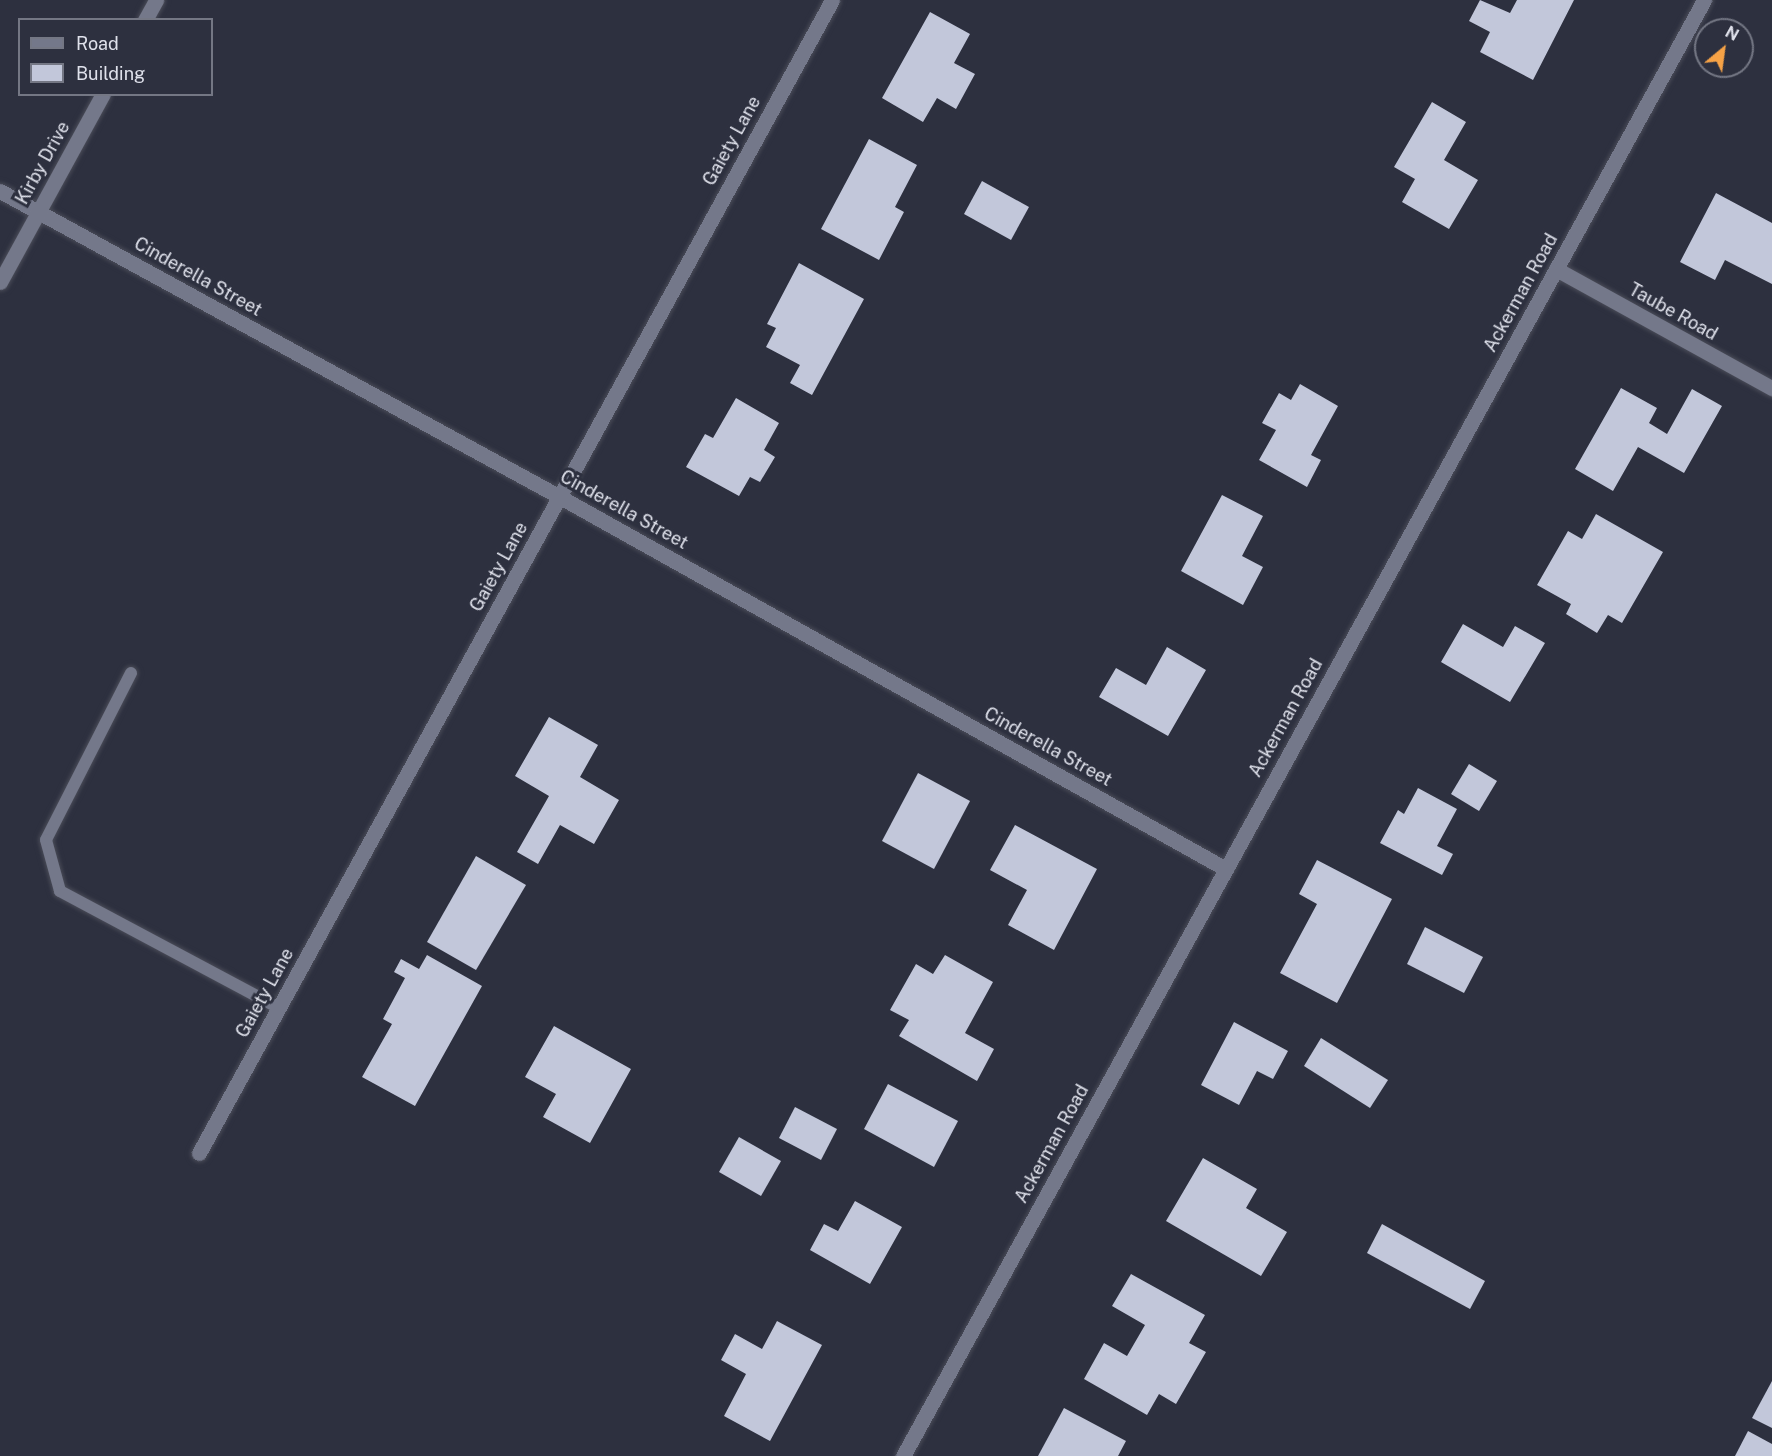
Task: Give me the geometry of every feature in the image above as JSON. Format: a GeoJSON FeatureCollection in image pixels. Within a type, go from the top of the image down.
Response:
{"type":"FeatureCollection","features":[{"type":"Feature","properties":{"kind":"street"},"geometry":{"type":"LineString","coordinates":[[146,18],[156,0]]}},
{"type":"Feature","properties":{"kind":"street","name":"Gaiety Lane"},"geometry":{"type":"LineString","coordinates":[[199,1153],[832,0]]}},
{"type":"Feature","properties":{"kind":"street","name":"Ackerman Road"},"geometry":{"type":"LineString","coordinates":[[903,1456],[1704,0]]}},
{"type":"Feature","properties":{"kind":"street","name":"Kirby Drive"},"geometry":{"type":"LineString","coordinates":[[0,282],[102,96]]}},
{"type":"Feature","properties":{"kind":"street","name":"Cinderella Street"},"geometry":{"type":"LineString","coordinates":[[0,191],[560,497],[1226,869]]}},
{"type":"Feature","properties":{"kind":"street","name":"Taube Road"},"geometry":{"type":"LineString","coordinates":[[1556,269],[1772,388]]}},
{"type":"Feature","properties":{"kind":"lane"},"geometry":{"type":"LineString","coordinates":[[131,673],[46,840],[60,891],[279,1008]]}},
{"type":"Feature","properties":{"kind":"building"},"geometry":{"type":"Polygon","coordinates":[[[1480,0],[1510,13],[1517,0],[1574,0],[1533,80],[1480,52],[1490,32],[1469,21],[1480,0]]]}},
{"type":"Feature","properties":{"kind":"building"},"geometry":{"type":"Polygon","coordinates":[[[930,12],[970,34],[954,63],[975,74],[956,109],[937,98],[923,122],[882,98],[930,12]]]}},
{"type":"Feature","properties":{"kind":"building"},"geometry":{"type":"Polygon","coordinates":[[[1432,102],[1466,122],[1444,160],[1478,180],[1449,229],[1402,202],[1415,179],[1394,167],[1432,102]]]}},
{"type":"Feature","properties":{"kind":"building"},"geometry":{"type":"Polygon","coordinates":[[[869,139],[917,165],[895,207],[904,212],[879,260],[821,229],[869,139]]]}},
{"type":"Feature","properties":{"kind":"building"},"geometry":{"type":"Polygon","coordinates":[[[982,181],[1029,207],[1011,240],[964,214],[982,181]]]}},
{"type":"Feature","properties":{"kind":"building"},"geometry":{"type":"Polygon","coordinates":[[[1716,193],[1772,223],[1772,284],[1725,260],[1715,280],[1680,262],[1716,193]]]}},
{"type":"Feature","properties":{"kind":"building"},"geometry":{"type":"Polygon","coordinates":[[[799,263],[864,299],[812,395],[790,383],[800,365],[766,347],[776,328],[767,324],[799,263]]]}},
{"type":"Feature","properties":{"kind":"building"},"geometry":{"type":"Polygon","coordinates":[[[1300,384],[1338,406],[1311,455],[1321,460],[1307,487],[1259,460],[1276,430],[1262,423],[1279,393],[1291,400],[1300,384]]]}},
{"type":"Feature","properties":{"kind":"building"},"geometry":{"type":"Polygon","coordinates":[[[1621,388],[1657,408],[1649,423],[1667,434],[1692,389],[1722,406],[1684,473],[1638,447],[1613,491],[1575,469],[1621,388]]]}},
{"type":"Feature","properties":{"kind":"building"},"geometry":{"type":"Polygon","coordinates":[[[736,398],[779,423],[764,450],[775,457],[760,482],[750,477],[739,496],[686,467],[705,434],[713,438],[736,398]]]}},
{"type":"Feature","properties":{"kind":"building"},"geometry":{"type":"Polygon","coordinates":[[[1222,495],[1263,516],[1242,556],[1263,567],[1243,605],[1181,571],[1222,495]]]}},
{"type":"Feature","properties":{"kind":"building"},"geometry":{"type":"Polygon","coordinates":[[[1596,514],[1663,552],[1622,623],[1608,615],[1597,633],[1566,614],[1571,604],[1537,585],[1568,531],[1582,539],[1596,514]]]}},
{"type":"Feature","properties":{"kind":"building"},"geometry":{"type":"Polygon","coordinates":[[[1463,624],[1503,647],[1515,626],[1545,643],[1510,702],[1441,662],[1463,624]]]}},
{"type":"Feature","properties":{"kind":"building"},"geometry":{"type":"Polygon","coordinates":[[[1167,647],[1206,670],[1168,736],[1099,697],[1116,668],[1146,685],[1167,647]]]}},
{"type":"Feature","properties":{"kind":"building"},"geometry":{"type":"Polygon","coordinates":[[[549,717],[598,745],[580,777],[619,800],[594,844],[560,825],[538,864],[517,852],[549,796],[515,776],[549,717]]]}},
{"type":"Feature","properties":{"kind":"building"},"geometry":{"type":"Polygon","coordinates":[[[1469,764],[1497,781],[1479,811],[1451,794],[1469,764]]]}},
{"type":"Feature","properties":{"kind":"building"},"geometry":{"type":"Polygon","coordinates":[[[918,773],[970,801],[934,869],[882,841],[918,773]]]}},
{"type":"Feature","properties":{"kind":"building"},"geometry":{"type":"Polygon","coordinates":[[[1418,788],[1457,809],[1437,846],[1453,854],[1442,875],[1380,843],[1398,810],[1404,814],[1418,788]]]}},
{"type":"Feature","properties":{"kind":"building"},"geometry":{"type":"Polygon","coordinates":[[[1015,825],[1097,869],[1054,950],[1008,925],[1027,890],[990,870],[1015,825]]]}},
{"type":"Feature","properties":{"kind":"building"},"geometry":{"type":"Polygon","coordinates":[[[476,856],[526,885],[476,970],[427,942],[476,856]]]}},
{"type":"Feature","properties":{"kind":"building"},"geometry":{"type":"Polygon","coordinates":[[[1317,860],[1392,899],[1337,1003],[1280,973],[1317,904],[1299,894],[1317,860]]]}},
{"type":"Feature","properties":{"kind":"building"},"geometry":{"type":"Polygon","coordinates":[[[1425,927],[1483,957],[1464,993],[1407,964],[1425,927]]]}},
{"type":"Feature","properties":{"kind":"building"},"geometry":{"type":"Polygon","coordinates":[[[427,955],[482,986],[415,1106],[362,1077],[392,1024],[383,1019],[405,978],[394,972],[401,959],[419,969],[427,955]]]}},
{"type":"Feature","properties":{"kind":"building"},"geometry":{"type":"Polygon","coordinates":[[[945,955],[993,982],[965,1033],[994,1049],[977,1081],[899,1036],[909,1020],[890,1010],[916,964],[933,974],[945,955]]]}},
{"type":"Feature","properties":{"kind":"building"},"geometry":{"type":"Polygon","coordinates":[[[1234,1022],[1288,1051],[1273,1079],[1257,1071],[1239,1105],[1201,1085],[1234,1022]]]}},
{"type":"Feature","properties":{"kind":"building"},"geometry":{"type":"Polygon","coordinates":[[[554,1026],[631,1069],[590,1143],[543,1117],[556,1094],[525,1077],[554,1026]]]}},
{"type":"Feature","properties":{"kind":"building"},"geometry":{"type":"Polygon","coordinates":[[[1321,1038],[1388,1080],[1370,1108],[1304,1066],[1321,1038]]]}},
{"type":"Feature","properties":{"kind":"building"},"geometry":{"type":"Polygon","coordinates":[[[888,1084],[958,1121],[934,1167],[864,1129],[888,1084]]]}},
{"type":"Feature","properties":{"kind":"building"},"geometry":{"type":"Polygon","coordinates":[[[795,1107],[837,1129],[821,1160],[779,1138],[795,1107]]]}},
{"type":"Feature","properties":{"kind":"building"},"geometry":{"type":"Polygon","coordinates":[[[739,1137],[781,1161],[761,1196],[719,1172],[739,1137]]]}},
{"type":"Feature","properties":{"kind":"building"},"geometry":{"type":"Polygon","coordinates":[[[1203,1158],[1257,1189],[1246,1208],[1287,1232],[1261,1276],[1166,1221],[1203,1158]]]}},
{"type":"Feature","properties":{"kind":"building"},"geometry":{"type":"Polygon","coordinates":[[[855,1201],[902,1227],[870,1284],[810,1250],[824,1224],[838,1231],[855,1201]]]}},
{"type":"Feature","properties":{"kind":"building"},"geometry":{"type":"Polygon","coordinates":[[[1382,1224],[1485,1281],[1470,1309],[1367,1253],[1382,1224]]]}},
{"type":"Feature","properties":{"kind":"building"},"geometry":{"type":"Polygon","coordinates":[[[1131,1274],[1205,1315],[1189,1343],[1206,1352],[1176,1404],[1159,1394],[1147,1415],[1084,1379],[1104,1343],[1127,1356],[1145,1325],[1112,1306],[1131,1274]]]}},
{"type":"Feature","properties":{"kind":"building"},"geometry":{"type":"Polygon","coordinates":[[[777,1321],[822,1345],[770,1441],[724,1416],[746,1374],[721,1360],[735,1334],[762,1349],[777,1321]]]}},
{"type":"Feature","properties":{"kind":"building"},"geometry":{"type":"Polygon","coordinates":[[[1772,1381],[1772,1428],[1752,1418],[1772,1381]]]}},
{"type":"Feature","properties":{"kind":"building"},"geometry":{"type":"Polygon","coordinates":[[[1064,1408],[1126,1441],[1118,1456],[1038,1456],[1064,1408]]]}},
{"type":"Feature","properties":{"kind":"building"},"geometry":{"type":"Polygon","coordinates":[[[1748,1431],[1772,1444],[1772,1456],[1735,1456],[1748,1431]]]}}]}
